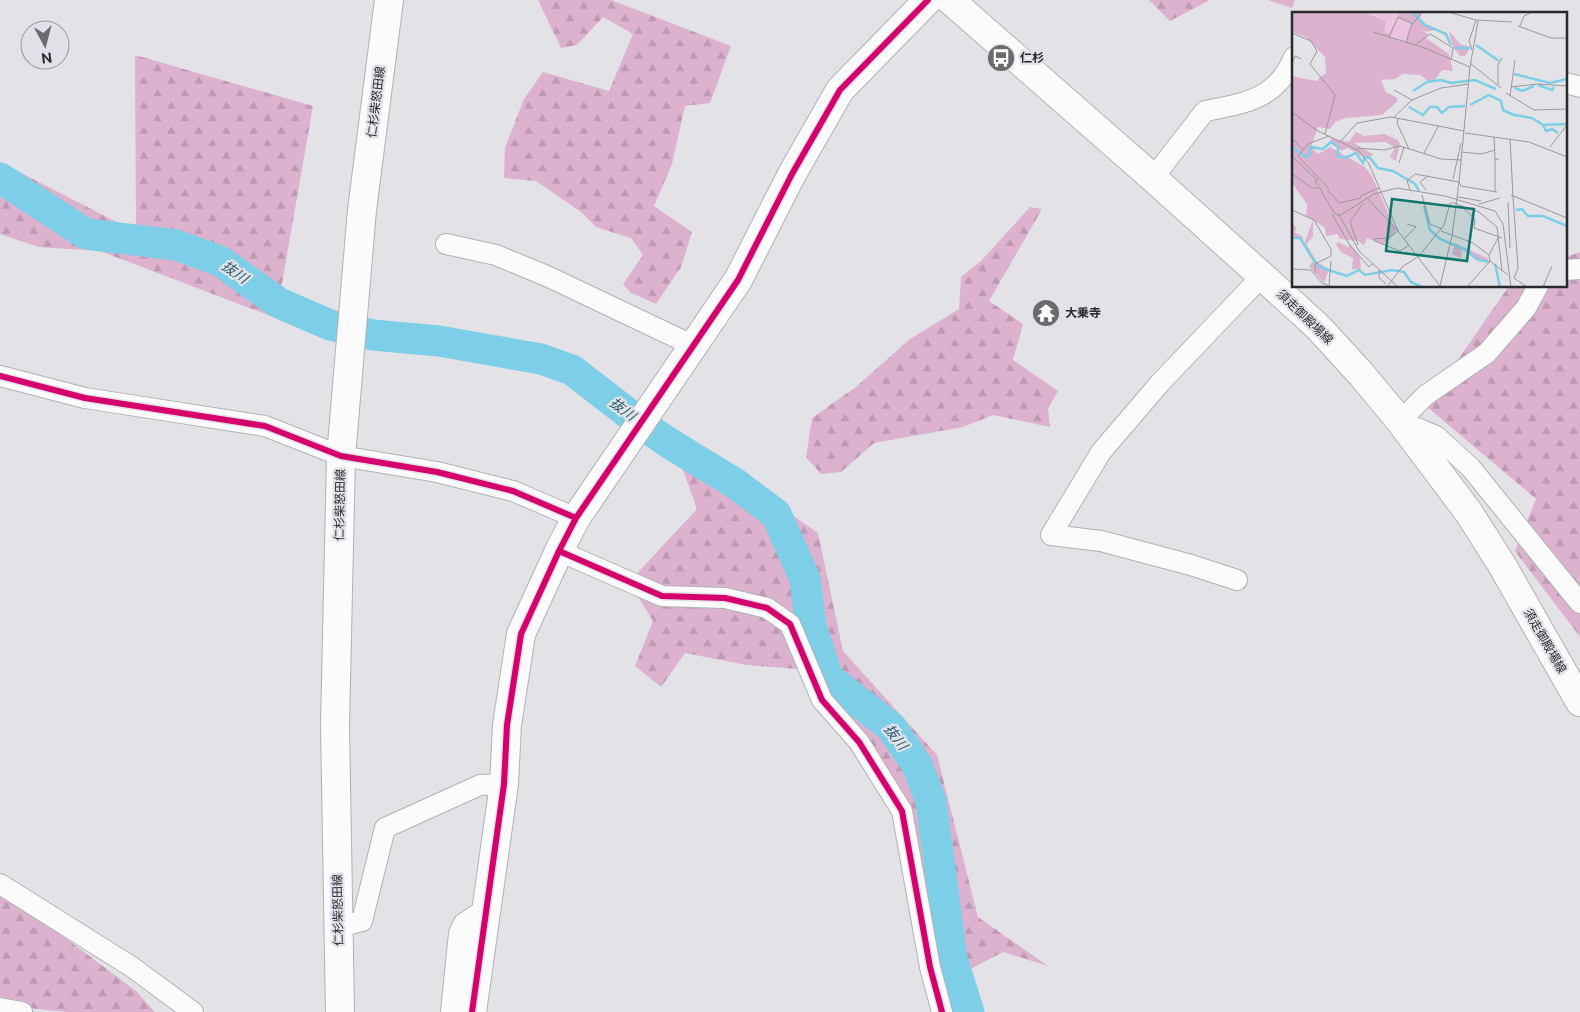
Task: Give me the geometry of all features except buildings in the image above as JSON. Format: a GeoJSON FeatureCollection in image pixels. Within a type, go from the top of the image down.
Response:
{"type":"FeatureCollection","features":[{"type":"Feature","properties":{"kind":"main road","name":"仁杉柴怒田線"},"geometry":{"type":"LineString","coordinates":[[340,1012],[335,726],[341,456],[362,210],[389,0]]}},
{"type":"Feature","properties":{"kind":"main road"},"geometry":{"type":"LineString","coordinates":[[472,1012],[504,784],[507,725],[521,634],[576,518],[738,280],[792,174],[840,90],[928,0]]}},
{"type":"Feature","properties":{"kind":"main road","name":"須走御殿場線"},"geometry":{"type":"LineString","coordinates":[[950,0],[1153,178],[1318,327],[1400,421],[1468,514],[1502,565],[1580,702]]}},
{"type":"Feature","properties":{"kind":"street"},"geometry":{"type":"LineString","coordinates":[[1153,178],[1205,111],[1245,103],[1268,92],[1285,74],[1292,60]]}},
{"type":"Feature","properties":{"kind":"street"},"geometry":{"type":"LineString","coordinates":[[446,244],[496,256],[540,274],[694,346]]}},
{"type":"Feature","properties":{"kind":"street"},"geometry":{"type":"LineString","coordinates":[[1237,580],[1191,565],[1101,541],[1051,535],[1101,452],[1160,383],[1262,276]]}},
{"type":"Feature","properties":{"kind":"street"},"geometry":{"type":"LineString","coordinates":[[1537,288],[1526,308],[1487,353],[1426,395],[1400,421],[1436,436],[1470,468],[1580,603]]}},
{"type":"Feature","properties":{"kind":"street"},"geometry":{"type":"LineString","coordinates":[[0,376],[85,398],[265,426],[341,456],[437,472],[503,489],[576,518]]}},
{"type":"Feature","properties":{"kind":"street"},"geometry":{"type":"LineString","coordinates":[[559,551],[662,596],[725,598],[767,608],[790,624],[822,700],[859,742],[902,811],[927,950],[942,1012]]}},
{"type":"Feature","properties":{"kind":"street"},"geometry":{"type":"LineString","coordinates":[[338,927],[362,921],[384,828],[480,786],[504,784]]}},
{"type":"Feature","properties":{"kind":"street"},"geometry":{"type":"LineString","coordinates":[[0,884],[132,967],[193,1012]]}},
{"type":"Feature","properties":{"kind":"street"},"geometry":{"type":"LineString","coordinates":[[451,1012],[459,934],[464,923],[486,909]]}},
{"type":"Feature","properties":{"kind":"street"},"geometry":{"type":"LineString","coordinates":[[0,1008],[22,1012]]}},
{"type":"Feature","properties":{"kind":"green space"},"geometry":{"type":"Polygon","coordinates":[[[538,0],[611,0],[731,46],[710,103],[685,106],[672,164],[654,206],[692,232],[681,267],[656,304],[631,293],[623,284],[643,255],[631,238],[596,227],[581,212],[536,181],[504,178],[505,148],[524,99],[543,72],[609,91],[633,34],[603,17],[577,45],[561,48],[538,0]]]}},
{"type":"Feature","properties":{"kind":"green space"},"geometry":{"type":"Polygon","coordinates":[[[1149,0],[1210,0],[1170,21],[1149,0]]]}},
{"type":"Feature","properties":{"kind":"green space"},"geometry":{"type":"Polygon","coordinates":[[[1268,0],[1295,0],[1292,8],[1268,0]]]}},
{"type":"Feature","properties":{"kind":"green space"},"geometry":{"type":"Polygon","coordinates":[[[135,55],[313,106],[276,318],[100,251],[39,247],[0,234],[0,162],[136,232],[135,55]]]}},
{"type":"Feature","properties":{"kind":"green space"},"geometry":{"type":"Polygon","coordinates":[[[1030,207],[1042,209],[989,301],[1023,324],[1013,360],[1058,391],[1048,408],[1050,427],[993,415],[963,427],[874,443],[841,472],[821,474],[806,457],[812,418],[856,387],[910,339],[959,309],[961,277],[981,261],[1030,207]]]}},
{"type":"Feature","properties":{"kind":"green space"},"geometry":{"type":"Polygon","coordinates":[[[1580,252],[1580,637],[1515,551],[1536,499],[1426,406],[1508,288],[1568,288],[1568,256],[1580,252]]]}},
{"type":"Feature","properties":{"kind":"green space"},"geometry":{"type":"Polygon","coordinates":[[[683,470],[731,472],[818,533],[843,651],[937,755],[978,917],[1048,966],[1003,952],[976,966],[950,984],[923,933],[891,811],[798,669],[746,665],[685,653],[661,687],[635,666],[653,621],[629,582],[697,509],[683,470]]]}},
{"type":"Feature","properties":{"kind":"green space"},"geometry":{"type":"Polygon","coordinates":[[[0,889],[136,991],[155,1012],[66,1012],[0,1005],[0,889]]]}},
{"type":"Feature","properties":{"kind":"waterway","name":"抜川"},"geometry":{"type":"LineString","coordinates":[[0,178],[86,234],[176,245],[220,261],[279,303],[330,325],[373,335],[439,341],[541,359],[572,370],[647,428],[736,484],[776,514],[805,579],[811,626],[828,678],[891,727],[917,765],[931,801],[952,959],[969,1012]]}},
{"type":"Feature","properties":{"kind":"cycle path"},"geometry":{"type":"LineString","coordinates":[[472,1012],[504,784],[507,725],[521,634],[576,518],[738,280],[792,174],[840,90],[928,0]]}},
{"type":"Feature","properties":{"kind":"cycle path"},"geometry":{"type":"LineString","coordinates":[[0,376],[85,398],[265,426],[341,456],[437,472],[513,491],[576,518]]}},
{"type":"Feature","properties":{"kind":"cycle path"},"geometry":{"type":"LineString","coordinates":[[559,551],[662,596],[725,598],[767,608],[790,624],[822,700],[859,742],[902,811],[930,967],[942,1012]]}},
{"type":"Feature","properties":{"kind":"place","name":"仁杉"},"geometry":{"type":"Point","coordinates":[1001,58]}},
{"type":"Feature","properties":{"kind":"place","name":"大乗寺"},"geometry":{"type":"Point","coordinates":[1046,313]}}]}
